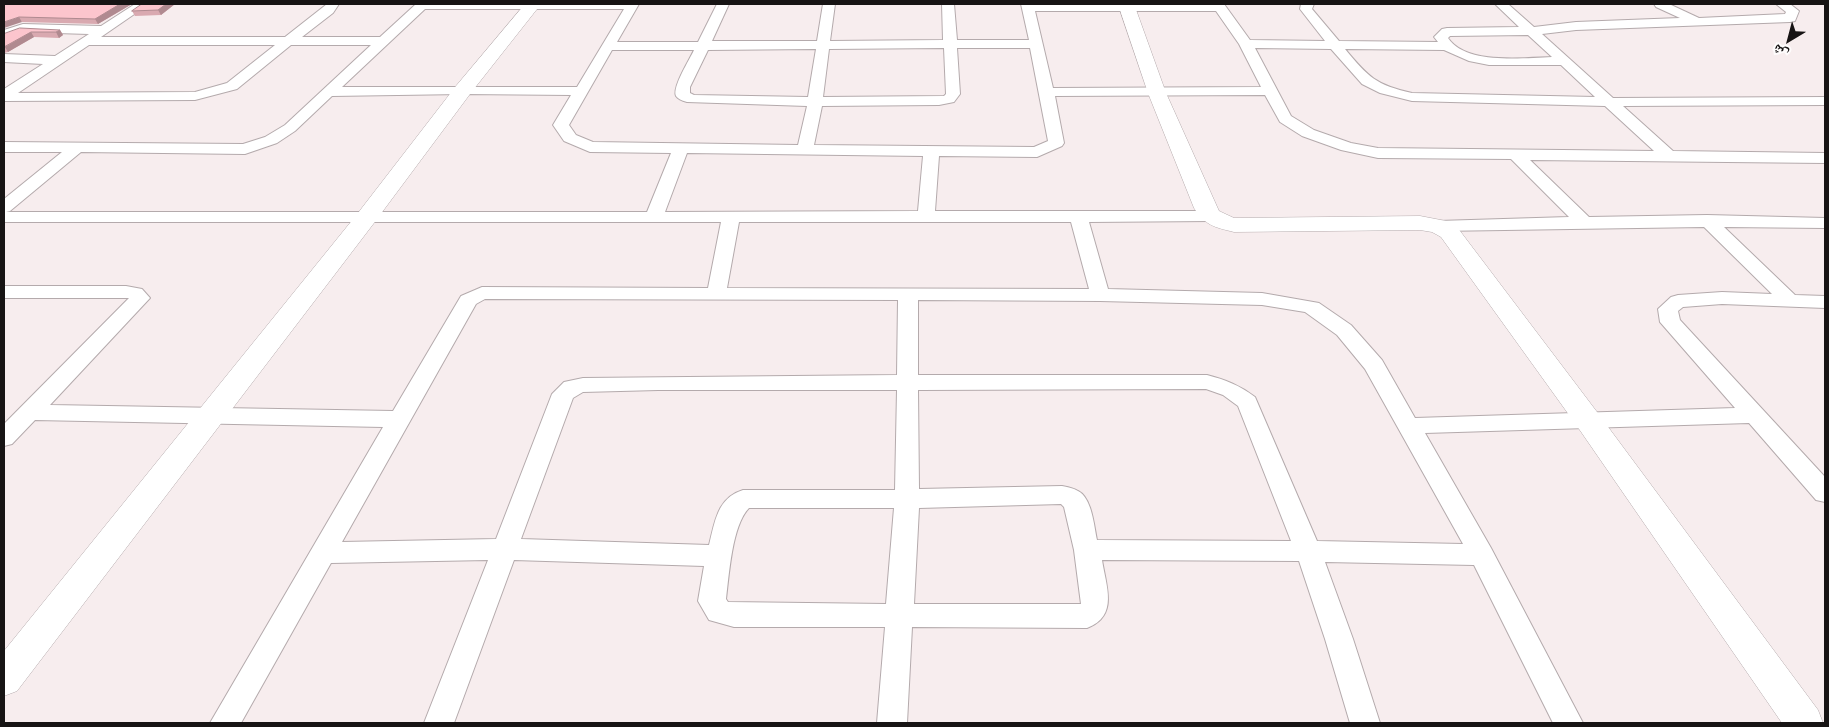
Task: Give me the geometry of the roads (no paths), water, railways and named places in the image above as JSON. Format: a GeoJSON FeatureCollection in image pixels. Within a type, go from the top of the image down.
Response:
{"type":"FeatureCollection","features":[{"type":"Feature","properties":{"kind":"street"},"geometry":{"type":"LineString","coordinates":[[4,96],[143,4]]}},
{"type":"Feature","properties":{"kind":"street"},"geometry":{"type":"LineString","coordinates":[[4,96],[195,96],[215,92],[232,86],[329,10],[333,4]]}},
{"type":"Feature","properties":{"kind":"street"},"geometry":{"type":"LineString","coordinates":[[4,147],[245,149],[271,140],[290,128],[423,4],[633,4],[561,125],[570,138],[590,147],[1037,152],[1049,148],[1056,143],[1047,92],[1027,5],[1219,5],[1246,44],[1285,119],[1308,133],[1347,147],[1378,153],[1825,158]]}},
{"type":"Feature","properties":{"kind":"street"},"geometry":{"type":"LineString","coordinates":[[4,679],[532,4]]}},
{"type":"Feature","properties":{"kind":"street"},"geometry":{"type":"LineString","coordinates":[[723,4],[683,88],[683,95],[692,99],[706,101],[939,102],[949,98],[952,94],[948,4]]}},
{"type":"Feature","properties":{"kind":"street"},"geometry":{"type":"LineString","coordinates":[[805,150],[815,102],[829,4]]}},
{"type":"Feature","properties":{"kind":"street"},"geometry":{"type":"LineString","coordinates":[[1308,4],[1306,9],[1368,83],[1386,91],[1412,97],[1611,102],[1824,101]]}},
{"type":"Feature","properties":{"kind":"street"},"geometry":{"type":"LineString","coordinates":[[1501,4],[1670,157]]}},
{"type":"Feature","properties":{"kind":"street"},"geometry":{"type":"LineString","coordinates":[[1660,4],[1697,22]]}},
{"type":"Feature","properties":{"kind":"street"},"geometry":{"type":"LineString","coordinates":[[1566,61],[1479,60],[1463,56],[1447,46],[1442,37],[1447,32],[1533,31],[1576,26],[1790,18],[1793,11],[1782,4]]}},
{"type":"Feature","properties":{"kind":"street"},"geometry":{"type":"LineString","coordinates":[[1127,5],[1157,93],[1190,176],[1205,208],[1211,216],[1221,222],[1234,225],[1420,224],[1438,226],[1583,221],[1707,220],[1825,223]]}},
{"type":"Feature","properties":{"kind":"street"},"geometry":{"type":"LineString","coordinates":[[4,36],[13,30],[23,28],[104,30]]}},
{"type":"Feature","properties":{"kind":"street"},"geometry":{"type":"LineString","coordinates":[[87,40],[383,41]]}},
{"type":"Feature","properties":{"kind":"street"},"geometry":{"type":"LineString","coordinates":[[609,46],[1036,44]]}},
{"type":"Feature","properties":{"kind":"street"},"geometry":{"type":"LineString","coordinates":[[1246,44],[1447,46]]}},
{"type":"Feature","properties":{"kind":"street"},"geometry":{"type":"LineString","coordinates":[[4,58],[58,60]]}},
{"type":"Feature","properties":{"kind":"street"},"geometry":{"type":"LineString","coordinates":[[328,92],[582,91]]}},
{"type":"Feature","properties":{"kind":"street"},"geometry":{"type":"LineString","coordinates":[[1047,92],[1270,91]]}},
{"type":"Feature","properties":{"kind":"street"},"geometry":{"type":"LineString","coordinates":[[4,206],[77,148]]}},
{"type":"Feature","properties":{"kind":"street"},"geometry":{"type":"LineString","coordinates":[[654,218],[680,149]]}},
{"type":"Feature","properties":{"kind":"street"},"geometry":{"type":"LineString","coordinates":[[926,217],[931,150]]}},
{"type":"Feature","properties":{"kind":"street"},"geometry":{"type":"LineString","coordinates":[[1515,154],[1583,221]]}},
{"type":"Feature","properties":{"kind":"street"},"geometry":{"type":"LineString","coordinates":[[4,216],[654,218],[1211,216]]}},
{"type":"Feature","properties":{"kind":"street"},"geometry":{"type":"LineString","coordinates":[[716,294],[731,217]]}},
{"type":"Feature","properties":{"kind":"street"},"geometry":{"type":"LineString","coordinates":[[1079,217],[1100,295]]}},
{"type":"Feature","properties":{"kind":"street"},"geometry":{"type":"LineString","coordinates":[[1707,220],[1790,301]]}},
{"type":"Feature","properties":{"kind":"street"},"geometry":{"type":"LineString","coordinates":[[1438,226],[1449,232],[1587,419],[1804,723]]}},
{"type":"Feature","properties":{"kind":"street"},"geometry":{"type":"LineString","coordinates":[[4,292],[126,292],[135,293],[140,298],[4,438]]}},
{"type":"Feature","properties":{"kind":"street"},"geometry":{"type":"LineString","coordinates":[[225,723],[468,300],[482,293],[1100,295],[1262,299],[1294,302],[1312,307],[1344,330],[1374,365],[1482,555],[1568,723]]}},
{"type":"Feature","properties":{"kind":"street"},"geometry":{"type":"LineString","coordinates":[[892,723],[907,499],[908,295]]}},
{"type":"Feature","properties":{"kind":"street"},"geometry":{"type":"LineString","coordinates":[[1825,302],[1713,298],[1678,301],[1668,309],[1670,322],[1825,492]]}},
{"type":"Feature","properties":{"kind":"street"},"geometry":{"type":"LineString","coordinates":[[439,723],[563,394],[572,387],[583,384],[908,382],[1207,382],[1231,390],[1247,402],[1308,551],[1339,638],[1365,723]]}},
{"type":"Feature","properties":{"kind":"street"},"geometry":{"type":"LineString","coordinates":[[30,412],[210,417],[400,419]]}},
{"type":"Feature","properties":{"kind":"street"},"geometry":{"type":"LineString","coordinates":[[1408,426],[1755,415]]}},
{"type":"Feature","properties":{"kind":"street"},"geometry":{"type":"LineString","coordinates":[[1062,495],[1070,498],[1076,504],[1087,550],[1095,604],[1093,611],[1087,616],[899,617],[734,615],[719,612],[712,602],[719,556],[730,510],[742,499],[907,499],[1062,495]]}},
{"type":"Feature","properties":{"kind":"street"},"geometry":{"type":"LineString","coordinates":[[323,553],[504,549],[719,556]]}},
{"type":"Feature","properties":{"kind":"street"},"geometry":{"type":"LineString","coordinates":[[1087,550],[1308,551],[1482,555]]}}]}
